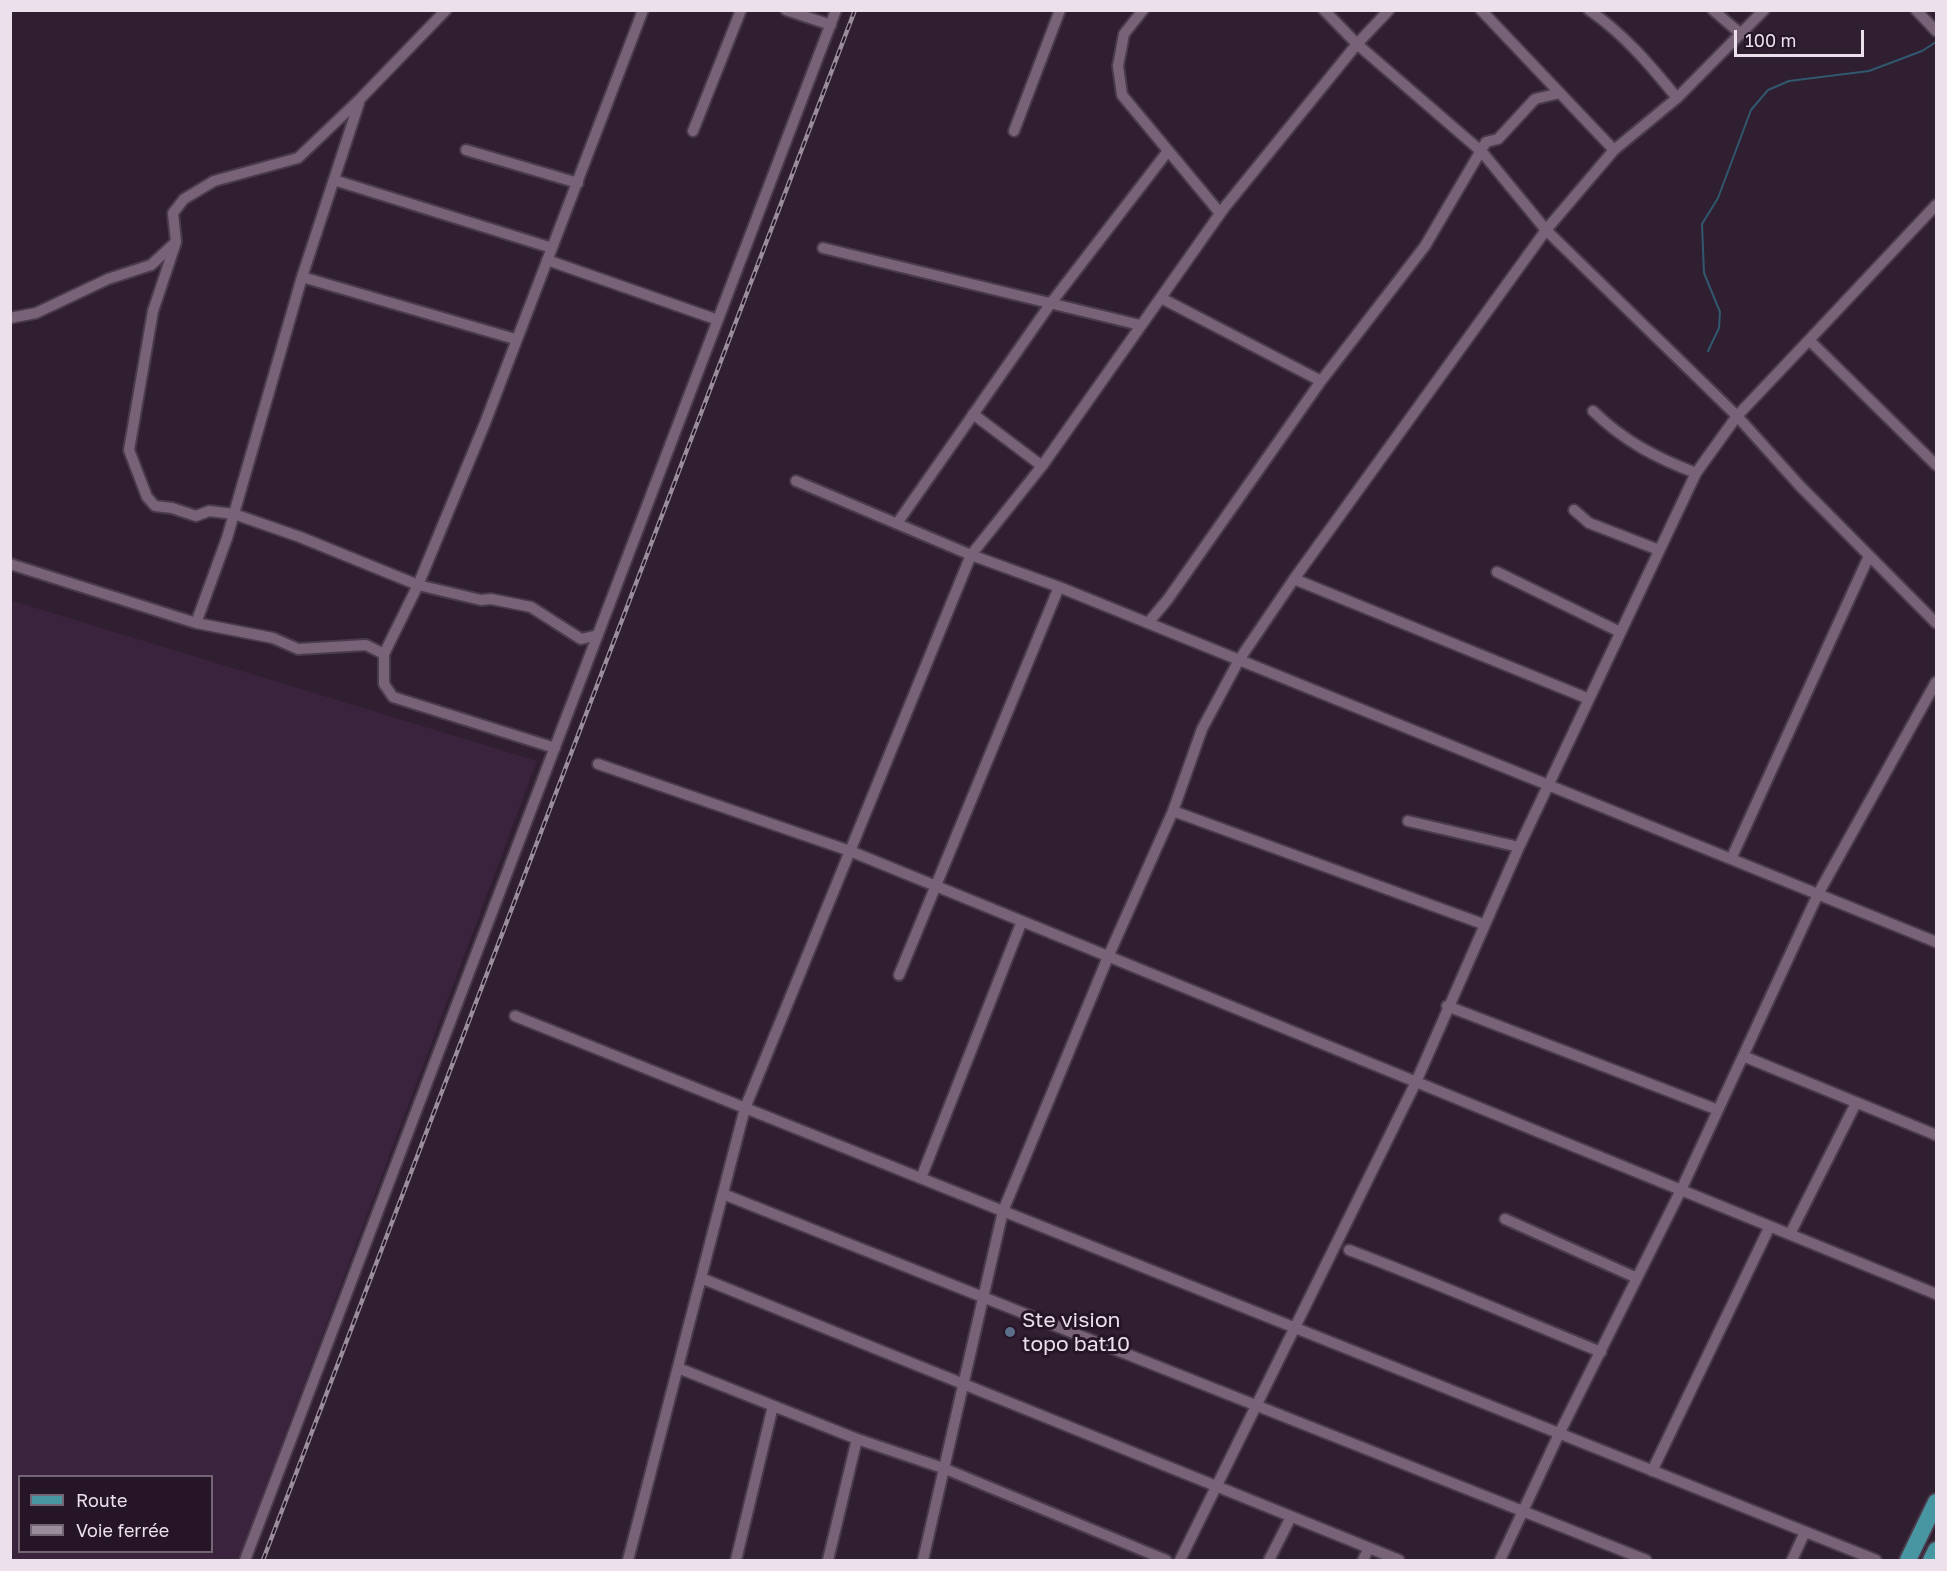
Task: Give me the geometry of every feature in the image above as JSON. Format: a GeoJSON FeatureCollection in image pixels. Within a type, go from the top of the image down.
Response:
{"type":"FeatureCollection","features":[{"type":"Feature","properties":{"kind":"main road"},"geometry":{"type":"LineString","coordinates":[[1908,1560],[1936,1502]]}},
{"type":"Feature","properties":{"kind":"main road"},"geometry":{"type":"LineString","coordinates":[[1931,1560],[1936,1550]]}},
{"type":"Feature","properties":{"kind":"street"},"geometry":{"type":"LineString","coordinates":[[446,10],[360,99],[298,158],[214,181],[184,199],[173,213],[176,242],[153,311],[129,450],[131,462],[147,497],[155,506],[172,508],[196,516],[209,511],[234,514],[300,537],[418,585],[481,600],[491,599],[531,607],[581,639],[598,635]]}},
{"type":"Feature","properties":{"kind":"street"},"geometry":{"type":"LineString","coordinates":[[555,748],[393,697],[384,684],[384,654],[418,585],[485,423],[515,339],[644,10]]}},
{"type":"Feature","properties":{"kind":"street"},"geometry":{"type":"LineString","coordinates":[[693,131],[741,10]]}},
{"type":"Feature","properties":{"kind":"street"},"geometry":{"type":"LineString","coordinates":[[786,10],[831,25]]}},
{"type":"Feature","properties":{"kind":"street"},"geometry":{"type":"LineString","coordinates":[[245,1560],[836,10]]}},
{"type":"Feature","properties":{"kind":"street"},"geometry":{"type":"LineString","coordinates":[[1014,131],[1060,10]]}},
{"type":"Feature","properties":{"kind":"street"},"geometry":{"type":"LineString","coordinates":[[1143,10],[1124,34],[1118,66],[1122,95],[1220,213]]}},
{"type":"Feature","properties":{"kind":"street"},"geometry":{"type":"LineString","coordinates":[[1324,10],[1357,44],[1482,152],[1546,230],[1737,416],[1800,486],[1936,623]]}},
{"type":"Feature","properties":{"kind":"street"},"geometry":{"type":"LineString","coordinates":[[628,1560],[745,1108],[971,555],[1042,466],[1220,213],[1357,44],[1389,10]]}},
{"type":"Feature","properties":{"kind":"street"},"geometry":{"type":"LineString","coordinates":[[1481,10],[1614,150]]}},
{"type":"Feature","properties":{"kind":"street"},"geometry":{"type":"LineString","coordinates":[[1589,10],[1607,23],[1646,60],[1677,98]]}},
{"type":"Feature","properties":{"kind":"street"},"geometry":{"type":"LineString","coordinates":[[1713,10],[1741,34]]}},
{"type":"Feature","properties":{"kind":"street"},"geometry":{"type":"LineString","coordinates":[[923,1560],[943,1468],[965,1385],[1003,1211],[1108,957],[1173,811],[1202,729],[1239,660],[1293,579],[1546,230],[1614,150],[1677,98],[1764,10]]}},
{"type":"Feature","properties":{"kind":"street"},"geometry":{"type":"LineString","coordinates":[[1916,10],[1936,31]]}},
{"type":"Feature","properties":{"kind":"street"},"geometry":{"type":"LineString","coordinates":[[1148,623],[1168,599],[1321,381],[1425,246],[1486,142],[1498,139],[1519,119],[1530,104],[1560,93]]}},
{"type":"Feature","properties":{"kind":"street"},"geometry":{"type":"LineString","coordinates":[[196,623],[234,514],[302,277],[360,99]]}},
{"type":"Feature","properties":{"kind":"street"},"geometry":{"type":"LineString","coordinates":[[466,150],[578,183]]}},
{"type":"Feature","properties":{"kind":"street"},"geometry":{"type":"LineString","coordinates":[[898,522],[1051,303],[1168,151]]}},
{"type":"Feature","properties":{"kind":"street"},"geometry":{"type":"LineString","coordinates":[[334,180],[552,248]]}},
{"type":"Feature","properties":{"kind":"street"},"geometry":{"type":"LineString","coordinates":[[1180,1560],[1416,1082],[1447,1006],[1518,847],[1696,473],[1737,416],[1936,205]]}},
{"type":"Feature","properties":{"kind":"street"},"geometry":{"type":"LineString","coordinates":[[10,318],[36,312],[108,279],[151,265],[176,242]]}},
{"type":"Feature","properties":{"kind":"street"},"geometry":{"type":"LineString","coordinates":[[823,248],[1140,324]]}},
{"type":"Feature","properties":{"kind":"street"},"geometry":{"type":"LineString","coordinates":[[547,260],[718,320]]}},
{"type":"Feature","properties":{"kind":"street"},"geometry":{"type":"LineString","coordinates":[[302,277],[515,339]]}},
{"type":"Feature","properties":{"kind":"street"},"geometry":{"type":"LineString","coordinates":[[1161,298],[1321,381]]}},
{"type":"Feature","properties":{"kind":"street"},"geometry":{"type":"LineString","coordinates":[[1809,340],[1936,465]]}},
{"type":"Feature","properties":{"kind":"street"},"geometry":{"type":"LineString","coordinates":[[1593,411],[1609,427],[1659,460],[1696,473]]}},
{"type":"Feature","properties":{"kind":"street"},"geometry":{"type":"LineString","coordinates":[[973,414],[1042,466]]}},
{"type":"Feature","properties":{"kind":"street"},"geometry":{"type":"LineString","coordinates":[[796,481],[898,522],[971,555],[1059,587],[1936,942]]}},
{"type":"Feature","properties":{"kind":"street"},"geometry":{"type":"LineString","coordinates":[[1574,510],[1589,523],[1659,550]]}},
{"type":"Feature","properties":{"kind":"street"},"geometry":{"type":"LineString","coordinates":[[1731,859],[1869,556]]}},
{"type":"Feature","properties":{"kind":"street"},"geometry":{"type":"LineString","coordinates":[[10,564],[196,623],[273,639],[298,649],[366,645],[384,654]]}},
{"type":"Feature","properties":{"kind":"street"},"geometry":{"type":"LineString","coordinates":[[1497,572],[1620,632]]}},
{"type":"Feature","properties":{"kind":"street"},"geometry":{"type":"LineString","coordinates":[[1293,579],[1589,699]]}},
{"type":"Feature","properties":{"kind":"street"},"geometry":{"type":"LineString","coordinates":[[899,975],[1059,587]]}},
{"type":"Feature","properties":{"kind":"street"},"geometry":{"type":"LineString","coordinates":[[1500,1560],[1558,1434],[1681,1190],[1818,894],[1936,682]]}},
{"type":"Feature","properties":{"kind":"street"},"geometry":{"type":"LineString","coordinates":[[598,764],[850,851],[1936,1294]]}},
{"type":"Feature","properties":{"kind":"street"},"geometry":{"type":"LineString","coordinates":[[1173,811],[1484,924]]}},
{"type":"Feature","properties":{"kind":"street"},"geometry":{"type":"LineString","coordinates":[[1408,821],[1518,847]]}},
{"type":"Feature","properties":{"kind":"street"},"geometry":{"type":"LineString","coordinates":[[921,1178],[1022,921]]}},
{"type":"Feature","properties":{"kind":"street"},"geometry":{"type":"LineString","coordinates":[[1447,1006],[1718,1110]]}},
{"type":"Feature","properties":{"kind":"street"},"geometry":{"type":"LineString","coordinates":[[515,1016],[1876,1560]]}},
{"type":"Feature","properties":{"kind":"street"},"geometry":{"type":"LineString","coordinates":[[1743,1056],[1936,1135]]}},
{"type":"Feature","properties":{"kind":"street"},"geometry":{"type":"LineString","coordinates":[[1790,1234],[1856,1103]]}},
{"type":"Feature","properties":{"kind":"street"},"geometry":{"type":"LineString","coordinates":[[723,1194],[1646,1560]]}},
{"type":"Feature","properties":{"kind":"street"},"geometry":{"type":"LineString","coordinates":[[1505,1219],[1637,1278]]}},
{"type":"Feature","properties":{"kind":"street"},"geometry":{"type":"LineString","coordinates":[[1652,1471],[1770,1226]]}},
{"type":"Feature","properties":{"kind":"street"},"geometry":{"type":"LineString","coordinates":[[1349,1250],[1436,1283],[1479,1303],[1601,1352]]}},
{"type":"Feature","properties":{"kind":"street"},"geometry":{"type":"LineString","coordinates":[[701,1278],[1400,1560]]}},
{"type":"Feature","properties":{"kind":"street"},"geometry":{"type":"LineString","coordinates":[[678,1368],[857,1439],[943,1468],[1166,1560]]}},
{"type":"Feature","properties":{"kind":"street"},"geometry":{"type":"LineString","coordinates":[[736,1560],[773,1406]]}},
{"type":"Feature","properties":{"kind":"street"},"geometry":{"type":"LineString","coordinates":[[828,1560],[857,1439]]}},
{"type":"Feature","properties":{"kind":"street"},"geometry":{"type":"LineString","coordinates":[[1269,1560],[1291,1517]]}},
{"type":"Feature","properties":{"kind":"street"},"geometry":{"type":"LineString","coordinates":[[1792,1560],[1804,1532]]}},
{"type":"Feature","properties":{"kind":"street"},"geometry":{"type":"LineString","coordinates":[[1363,1560],[1369,1548]]}},
{"type":"Feature","properties":{"kind":"shaded area"},"geometry":{"type":"Polygon","coordinates":[[[10,600],[537,761],[238,1560],[11,1560],[10,600]]]}},
{"type":"Feature","properties":{"kind":"waterway"},"geometry":{"type":"LineString","coordinates":[[1708,351],[1719,328],[1720,312],[1704,273],[1702,224],[1718,198],[1751,110],[1768,90],[1789,81],[1869,71],[1922,51],[1936,42]]}},
{"type":"Feature","properties":{"kind":"railway"},"geometry":{"type":"LineString","coordinates":[[263,1560],[855,10]]}},
{"type":"Feature","properties":{"kind":"place","name":"Ste vision topo bat10"},"geometry":{"type":"Point","coordinates":[1010,1332]}}]}
